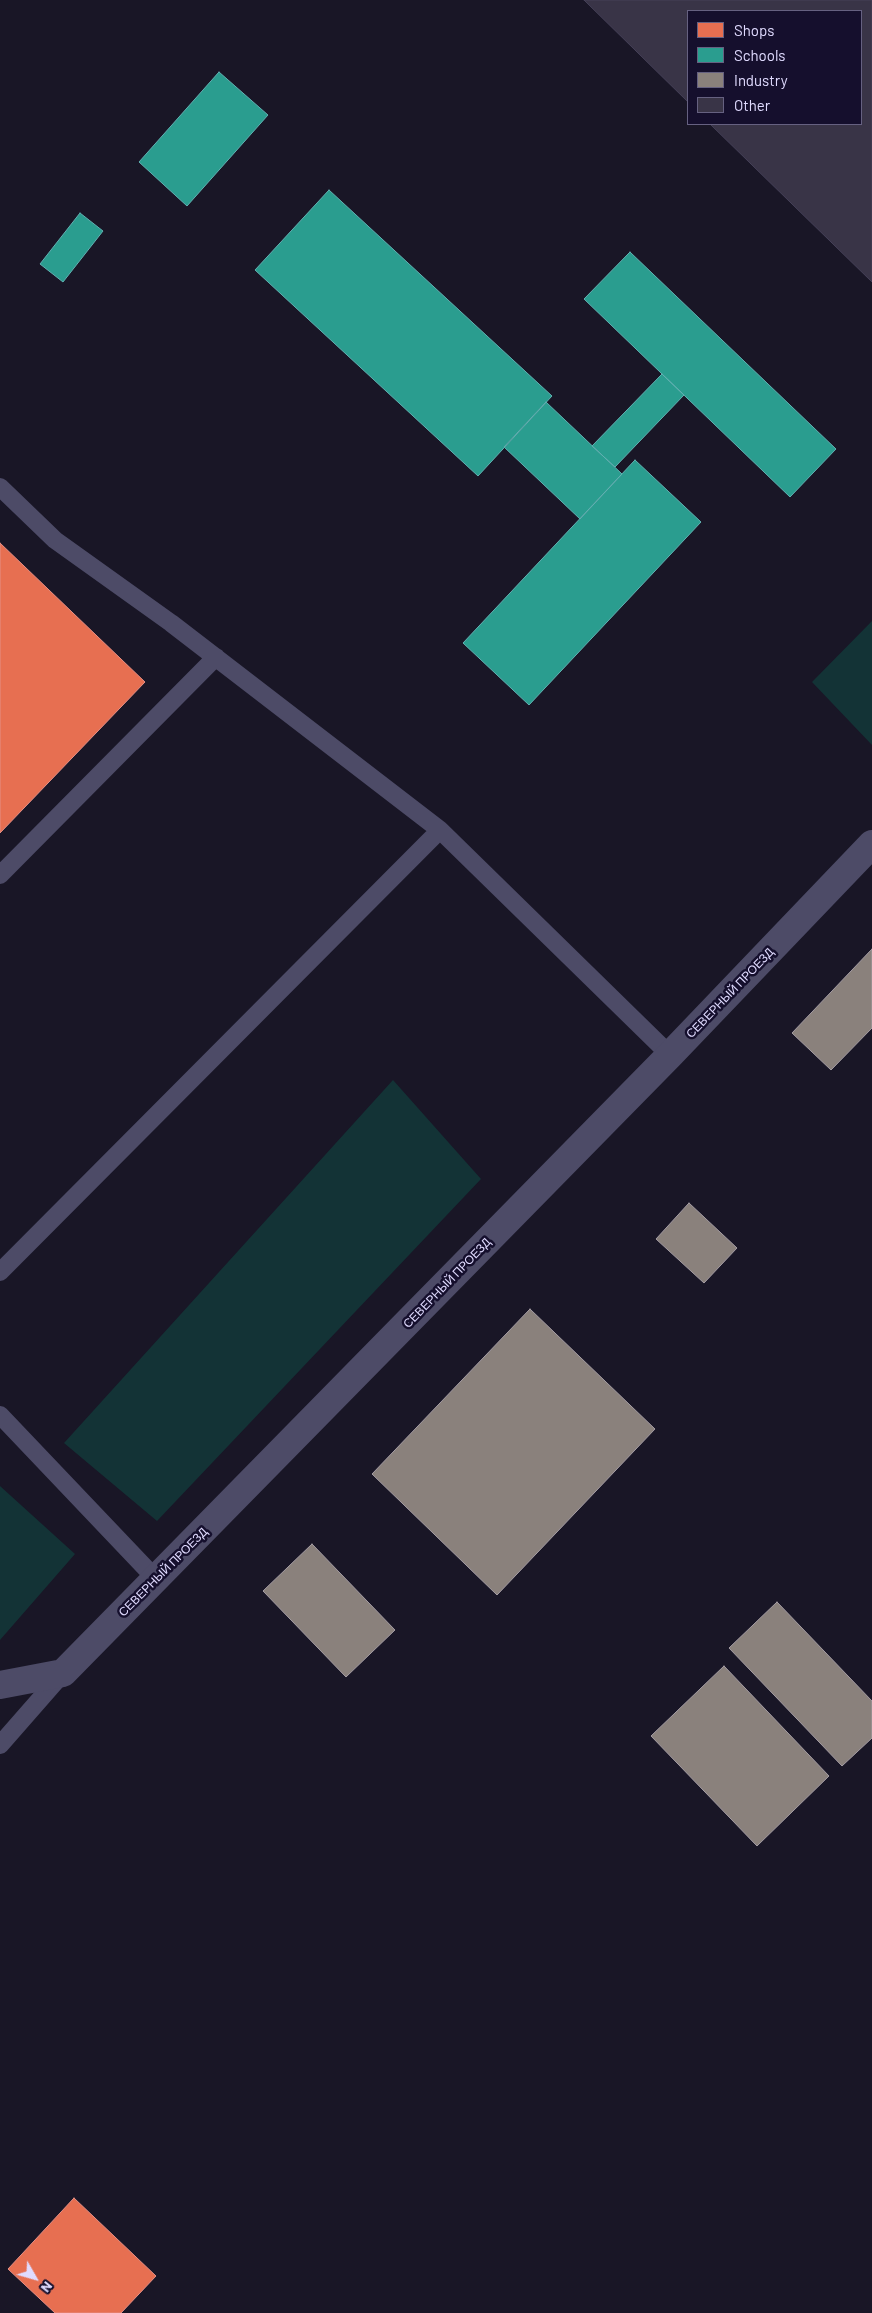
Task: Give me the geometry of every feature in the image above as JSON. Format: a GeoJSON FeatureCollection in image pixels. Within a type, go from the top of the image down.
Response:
{"type":"FeatureCollection","features":[{"type":"Feature","properties":{"kind":"street","name":"СЕВЕРНЫЙ ПРОЕЗД"},"geometry":{"type":"LineString","coordinates":[[63,1673],[670,1055],[872,844]]}},
{"type":"Feature","properties":{"kind":"street"},"geometry":{"type":"LineString","coordinates":[[0,1685],[63,1673]]}},
{"type":"Feature","properties":{"kind":"lane"},"geometry":{"type":"LineString","coordinates":[[0,487],[55,540],[216,657],[440,830],[670,1055]]}},
{"type":"Feature","properties":{"kind":"lane"},"geometry":{"type":"LineString","coordinates":[[0,875],[216,657]]}},
{"type":"Feature","properties":{"kind":"lane"},"geometry":{"type":"LineString","coordinates":[[0,1272],[440,830]]}},
{"type":"Feature","properties":{"kind":"lane"},"geometry":{"type":"LineString","coordinates":[[0,1415],[156,1579]]}},
{"type":"Feature","properties":{"kind":"lane"},"geometry":{"type":"LineString","coordinates":[[0,1745],[63,1673]]}},
{"type":"Feature","properties":{"kind":"green space"},"geometry":{"type":"Polygon","coordinates":[[[872,621],[872,745],[812,682],[872,621]]]}},
{"type":"Feature","properties":{"kind":"green space"},"geometry":{"type":"Polygon","coordinates":[[[393,1080],[481,1179],[157,1521],[64,1443],[393,1080]]]}},
{"type":"Feature","properties":{"kind":"green space"},"geometry":{"type":"Polygon","coordinates":[[[0,1486],[75,1554],[0,1640],[0,1486]]]}},
{"type":"Feature","properties":{"kind":"building: Shops"},"geometry":{"type":"Polygon","coordinates":[[[0,543],[145,682],[0,833],[0,543]]]}},
{"type":"Feature","properties":{"kind":"building: Shops"},"geometry":{"type":"Polygon","coordinates":[[[74,2198],[156,2276],[121,2313],[55,2313],[8,2269],[74,2198]]]}},
{"type":"Feature","properties":{"kind":"building: Schools"},"geometry":{"type":"Polygon","coordinates":[[[219,72],[268,115],[187,206],[139,162],[219,72]]]}},
{"type":"Feature","properties":{"kind":"building: Schools"},"geometry":{"type":"Polygon","coordinates":[[[329,190],[552,396],[478,476],[255,270],[329,190]]]}},
{"type":"Feature","properties":{"kind":"building: Schools"},"geometry":{"type":"Polygon","coordinates":[[[80,213],[103,231],[63,282],[40,264],[80,213]]]}},
{"type":"Feature","properties":{"kind":"building: Schools"},"geometry":{"type":"Polygon","coordinates":[[[630,252],[836,449],[790,497],[584,299],[630,252]]]}},
{"type":"Feature","properties":{"kind":"building: Schools"},"geometry":{"type":"Polygon","coordinates":[[[662,374],[684,395],[615,467],[592,446],[662,374]]]}},
{"type":"Feature","properties":{"kind":"building: Schools"},"geometry":{"type":"Polygon","coordinates":[[[546,402],[622,474],[580,519],[504,447],[546,402]]]}},
{"type":"Feature","properties":{"kind":"building: Schools"},"geometry":{"type":"Polygon","coordinates":[[[635,460],[701,522],[529,705],[463,643],[635,460]]]}},
{"type":"Feature","properties":{"kind":"building: Industry"},"geometry":{"type":"Polygon","coordinates":[[[872,949],[872,1028],[831,1070],[792,1033],[872,949]]]}},
{"type":"Feature","properties":{"kind":"building: Industry"},"geometry":{"type":"Polygon","coordinates":[[[689,1203],[737,1248],[704,1283],[656,1239],[689,1203]]]}},
{"type":"Feature","properties":{"kind":"building: Industry"},"geometry":{"type":"Polygon","coordinates":[[[530,1309],[655,1429],[497,1595],[372,1474],[530,1309]]]}},
{"type":"Feature","properties":{"kind":"building: Industry"},"geometry":{"type":"Polygon","coordinates":[[[312,1544],[395,1630],[346,1677],[263,1591],[312,1544]]]}},
{"type":"Feature","properties":{"kind":"building: Industry"},"geometry":{"type":"Polygon","coordinates":[[[777,1602],[872,1701],[872,1738],[842,1766],[729,1648],[777,1602]]]}},
{"type":"Feature","properties":{"kind":"building: Industry"},"geometry":{"type":"Polygon","coordinates":[[[724,1666],[829,1776],[757,1846],[651,1736],[724,1666]]]}},
{"type":"Feature","properties":{"kind":"building: Other"},"geometry":{"type":"Polygon","coordinates":[[[584,0],[872,0],[872,282],[711,125],[862,125],[862,10],[687,10],[687,101],[584,0]]]}}]}
